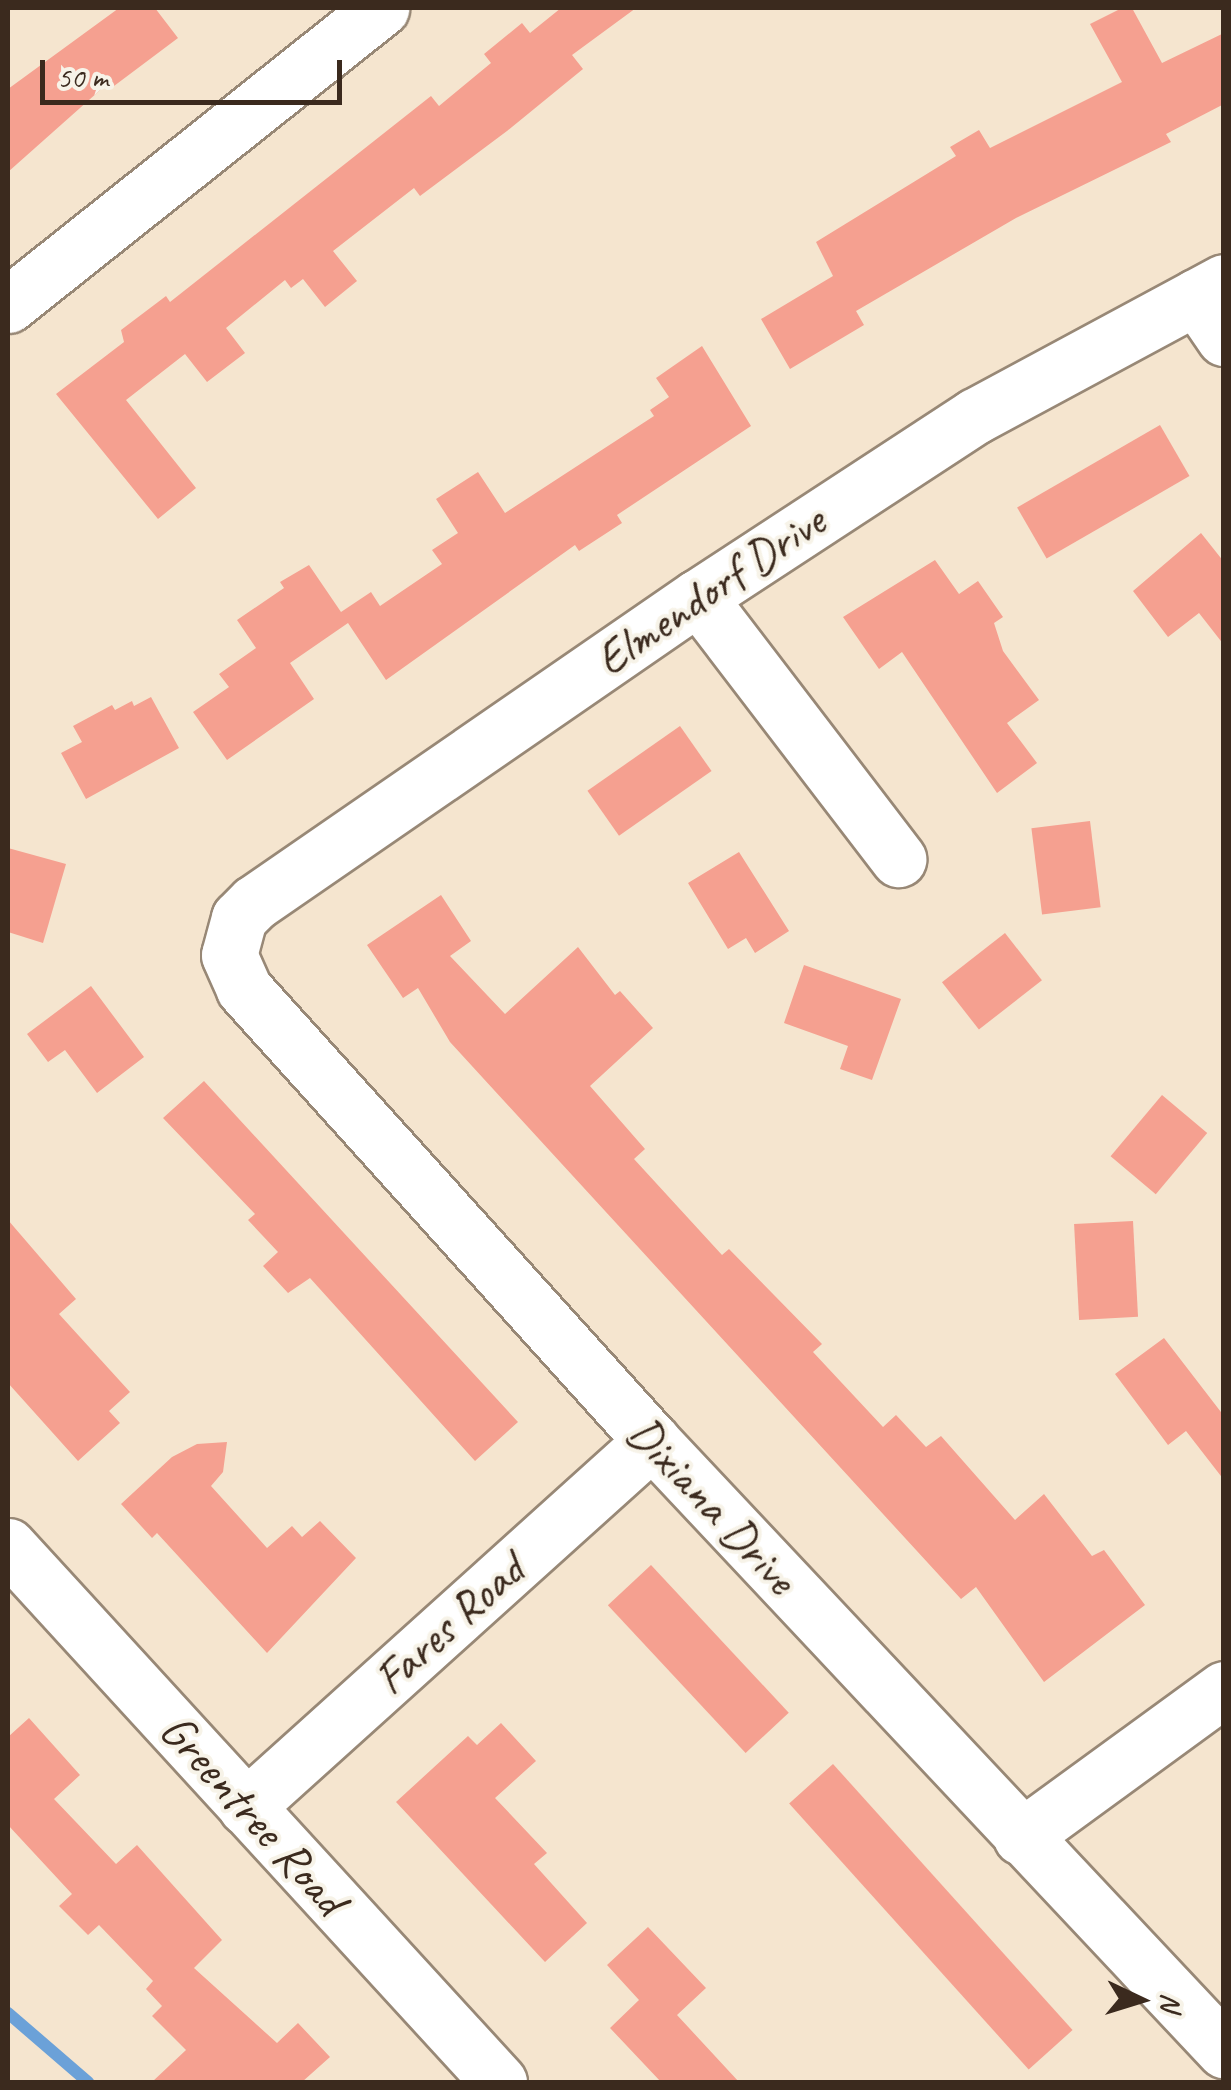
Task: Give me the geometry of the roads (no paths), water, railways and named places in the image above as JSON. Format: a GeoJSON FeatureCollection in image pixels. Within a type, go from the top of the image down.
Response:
{"type":"FeatureCollection","features":[{"type":"Feature","properties":{"kind":"street"},"geometry":{"type":"LineString","coordinates":[[8,305],[381,8]]}},
{"type":"Feature","properties":{"kind":"street","name":"Elmendorf Drive"},"geometry":{"type":"LineString","coordinates":[[230,942],[239,918],[254,904],[698,597],[975,416],[1214,306]]}},
{"type":"Feature","properties":{"kind":"street"},"geometry":{"type":"LineString","coordinates":[[698,597],[898,859]]}},
{"type":"Feature","properties":{"kind":"street","name":"Dixiana Drive"},"geometry":{"type":"LineString","coordinates":[[230,942],[233,971],[244,990],[652,1441],[1224,2050]]}},
{"type":"Feature","properties":{"kind":"street","name":"Fares Road"},"geometry":{"type":"LineString","coordinates":[[246,1807],[652,1441]]}},
{"type":"Feature","properties":{"kind":"street","name":"Greentree Road"},"geometry":{"type":"LineString","coordinates":[[18,1577],[246,1807],[499,2082]]}},
{"type":"Feature","properties":{"kind":"street"},"geometry":{"type":"LineString","coordinates":[[1020,1837],[1224,1689]]}},
{"type":"Feature","properties":{"kind":"waterway"},"geometry":{"type":"LineString","coordinates":[[8,2013],[88,2082]]}}]}
